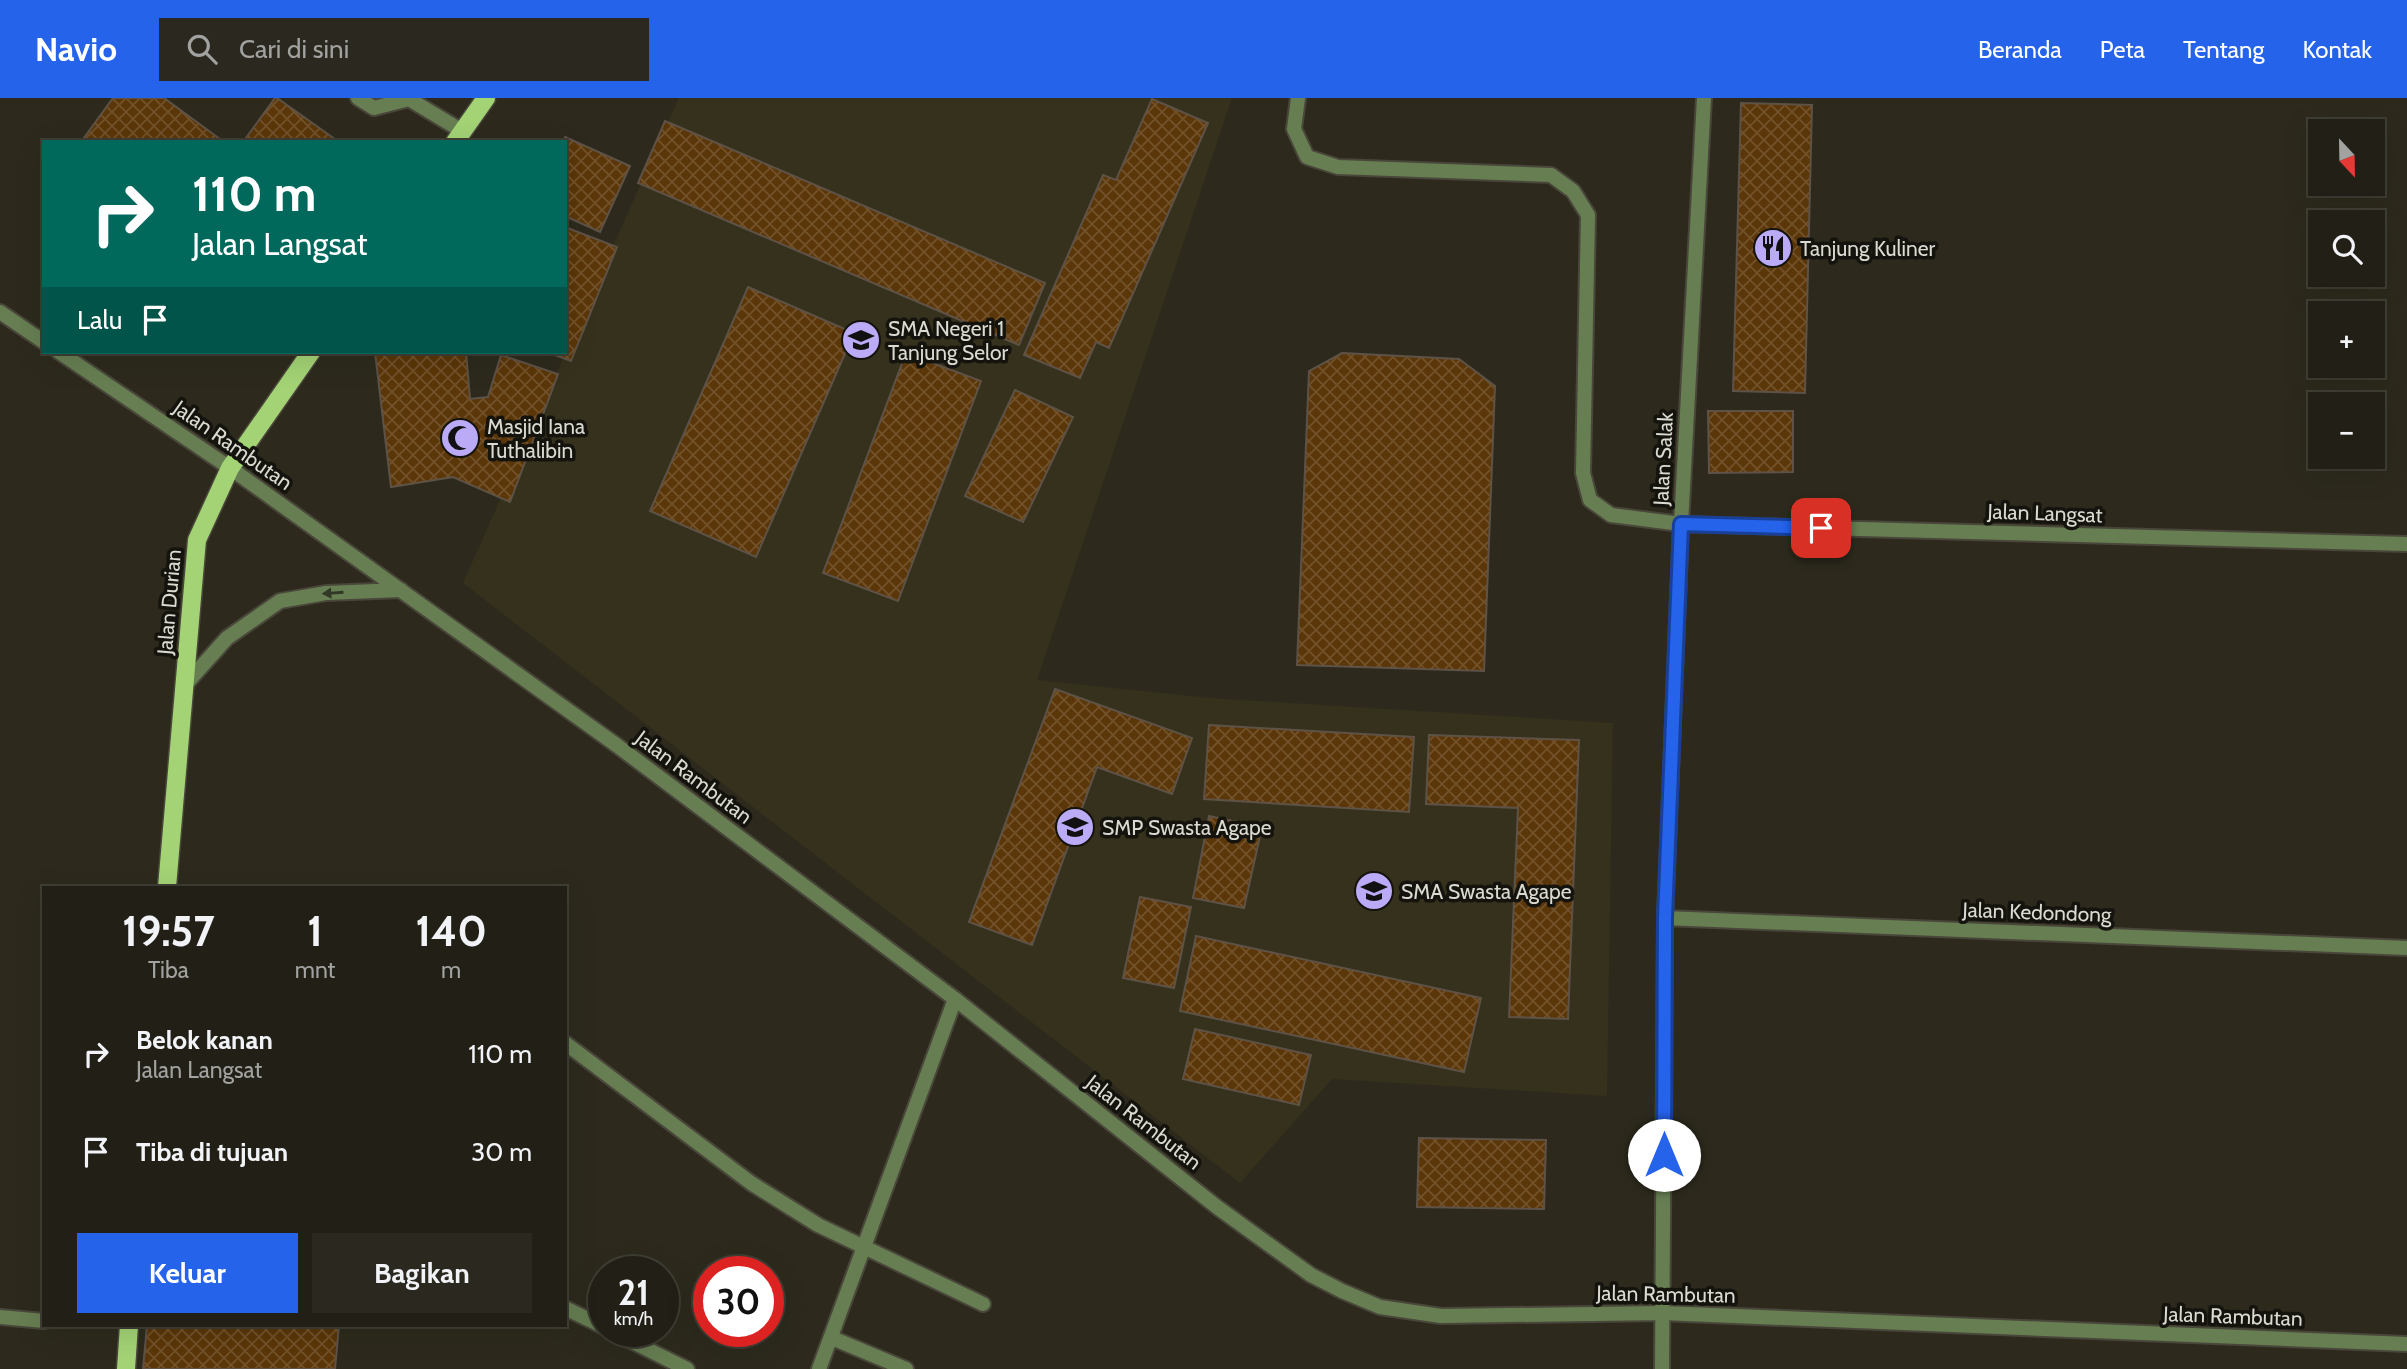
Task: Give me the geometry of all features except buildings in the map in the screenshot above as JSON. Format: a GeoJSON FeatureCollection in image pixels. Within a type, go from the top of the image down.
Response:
{"type":"FeatureCollection","features":[{"type":"Feature","properties":{"kind":"main road"},"geometry":{"type":"LineString","coordinates":[[459,137],[485,98]]}},
{"type":"Feature","properties":{"kind":"main road","name":"Jalan Durian"},"geometry":{"type":"LineString","coordinates":[[167,886],[197,540],[230,468],[310,354]]}},
{"type":"Feature","properties":{"kind":"main road"},"geometry":{"type":"LineString","coordinates":[[126,1369],[130,1327]]}},
{"type":"Feature","properties":{"kind":"street"},"geometry":{"type":"LineString","coordinates":[[358,98],[374,108],[409,99],[459,137]]}},
{"type":"Feature","properties":{"kind":"street","name":"Jalan Langsat"},"geometry":{"type":"LineString","coordinates":[[1298,98],[1294,129],[1307,157],[1338,167],[1551,176],[1573,191],[1588,215],[1583,472],[1590,500],[1611,515],[1681,524],[2407,544]]}},
{"type":"Feature","properties":{"kind":"street","name":"Jalan Salak"},"geometry":{"type":"LineString","coordinates":[[1662,1369],[1665,918],[1681,524],[1704,98]]}},
{"type":"Feature","properties":{"kind":"street"},"geometry":{"type":"LineString","coordinates":[[0,312],[42,341]]}},
{"type":"Feature","properties":{"kind":"street","name":"Jalan Rambutan"},"geometry":{"type":"LineString","coordinates":[[62,354],[230,468],[615,744],[955,999],[1217,1207],[1311,1275],[1342,1291],[1380,1307],[1441,1315],[1663,1313],[2407,1344]]}},
{"type":"Feature","properties":{"kind":"street"},"geometry":{"type":"LineString","coordinates":[[184,686],[227,638],[280,601],[326,593],[401,590]]}},
{"type":"Feature","properties":{"kind":"street","name":"Jalan Kedondong"},"geometry":{"type":"LineString","coordinates":[[1665,918],[2407,948]]}},
{"type":"Feature","properties":{"kind":"street"},"geometry":{"type":"LineString","coordinates":[[819,1369],[955,999]]}},
{"type":"Feature","properties":{"kind":"street"},"geometry":{"type":"LineString","coordinates":[[567,1045],[751,1183],[818,1225],[983,1304]]}},
{"type":"Feature","properties":{"kind":"street"},"geometry":{"type":"LineString","coordinates":[[567,1309],[588,1319]]}},
{"type":"Feature","properties":{"kind":"street"},"geometry":{"type":"LineString","coordinates":[[0,1317],[42,1321]]}},
{"type":"Feature","properties":{"kind":"street"},"geometry":{"type":"LineString","coordinates":[[832,1338],[906,1369]]}},
{"type":"Feature","properties":{"kind":"street"},"geometry":{"type":"LineString","coordinates":[[643,1347],[687,1369]]}},
{"type":"Feature","properties":{"kind":"shaded area","name":"SMA Negeri 1 Tanjung Selor"},"geometry":{"type":"Polygon","coordinates":[[[679,98],[1232,98],[1037,680],[1210,698],[1613,723],[1607,1096],[1332,1079],[1240,1183],[463,583],[679,98]]]}},
{"type":"Feature","properties":{"kind":"place","name":"Tanjung Kuliner"},"geometry":{"type":"Point","coordinates":[1773,248]}},
{"type":"Feature","properties":{"kind":"place","name":"SMA Negeri 1 Tanjung Selor"},"geometry":{"type":"Point","coordinates":[861,340]}},
{"type":"Feature","properties":{"kind":"place","name":"Masjid Iana Tuthalibin"},"geometry":{"type":"Point","coordinates":[460,438]}},
{"type":"Feature","properties":{"kind":"place","name":"SMP Swasta Agape"},"geometry":{"type":"Point","coordinates":[1075,827]}},
{"type":"Feature","properties":{"kind":"place","name":"SMA Swasta Agape"},"geometry":{"type":"Point","coordinates":[1374,891]}},
{"type":"Feature","properties":{"kind":"route"},"geometry":{"type":"LineString","coordinates":[[1664,1155],[1665,918],[1681,524],[1821,528]]}}]}
